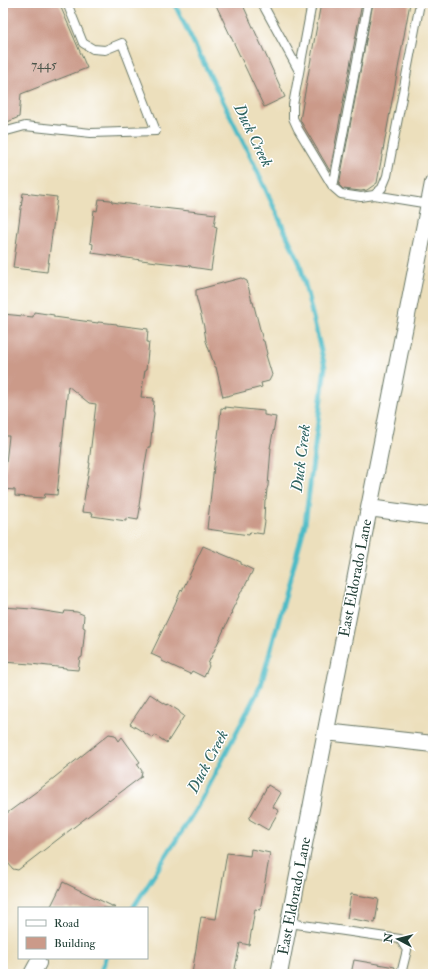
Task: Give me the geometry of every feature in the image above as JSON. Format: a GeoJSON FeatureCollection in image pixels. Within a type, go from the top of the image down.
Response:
{"type":"FeatureCollection","features":[{"type":"Feature","properties":{"kind":"street","name":"East Eldorado Lane"},"geometry":{"type":"LineString","coordinates":[[279,974],[368,508],[433,183]]}},
{"type":"Feature","properties":{"kind":"street"},"geometry":{"type":"LineString","coordinates":[[368,508],[427,516],[433,514]]}},
{"type":"Feature","properties":{"kind":"street"},"geometry":{"type":"LineString","coordinates":[[326,732],[433,744]]}},
{"type":"Feature","properties":{"kind":"lane"},"geometry":{"type":"LineString","coordinates":[[3,132],[25,126],[91,133],[156,131],[122,42],[105,50],[93,49],[83,43],[67,3]]}},
{"type":"Feature","properties":{"kind":"lane"},"geometry":{"type":"LineString","coordinates":[[262,3],[299,71]]}},
{"type":"Feature","properties":{"kind":"lane"},"geometry":{"type":"LineString","coordinates":[[312,3],[293,105],[293,118],[298,129],[333,187],[342,194],[361,197],[374,195],[429,204]]}},
{"type":"Feature","properties":{"kind":"lane"},"geometry":{"type":"LineString","coordinates":[[333,187],[368,3]]}},
{"type":"Feature","properties":{"kind":"lane"},"geometry":{"type":"LineString","coordinates":[[374,195],[382,188],[387,176],[420,3]]}},
{"type":"Feature","properties":{"kind":"lane"},"geometry":{"type":"LineString","coordinates":[[289,923],[400,940],[407,950],[401,974]]}},
{"type":"Feature","properties":{"kind":"building"},"geometry":{"type":"Polygon","coordinates":[[[3,3],[59,3],[87,68],[21,94],[19,117],[3,124],[3,3]]]}},
{"type":"Feature","properties":{"kind":"building"},"geometry":{"type":"Polygon","coordinates":[[[215,3],[242,3],[285,97],[264,107],[215,3]]]}},
{"type":"Feature","properties":{"kind":"building"},"geometry":{"type":"Polygon","coordinates":[[[321,3],[362,3],[330,171],[300,120],[321,3]]]}},
{"type":"Feature","properties":{"kind":"building"},"geometry":{"type":"Polygon","coordinates":[[[373,3],[410,3],[377,183],[367,190],[361,191],[343,189],[339,185],[373,3]]]}},
{"type":"Feature","properties":{"kind":"building"},"geometry":{"type":"Polygon","coordinates":[[[23,193],[57,197],[47,272],[13,268],[23,193]]]}},
{"type":"Feature","properties":{"kind":"building"},"geometry":{"type":"Polygon","coordinates":[[[99,199],[111,200],[112,202],[119,203],[216,214],[214,226],[217,227],[211,270],[92,253],[93,244],[90,243],[94,210],[97,211],[99,199]]]}},
{"type":"Feature","properties":{"kind":"building"},"geometry":{"type":"Polygon","coordinates":[[[241,278],[247,281],[272,375],[269,381],[261,383],[262,387],[223,397],[216,367],[206,341],[196,290],[241,278]]]}},
{"type":"Feature","properties":{"kind":"building"},"geometry":{"type":"Polygon","coordinates":[[[34,312],[54,315],[54,317],[148,329],[147,342],[149,342],[141,397],[153,398],[154,413],[150,447],[148,447],[144,470],[138,520],[126,518],[126,521],[92,516],[93,513],[82,512],[90,463],[96,404],[89,403],[68,386],[57,495],[45,494],[44,498],[15,496],[15,490],[3,489],[9,436],[3,436],[3,314],[33,317],[34,312]]]}},
{"type":"Feature","properties":{"kind":"building"},"geometry":{"type":"Polygon","coordinates":[[[225,407],[264,411],[264,415],[276,417],[270,448],[263,534],[250,532],[249,535],[207,529],[221,408],[226,409],[225,407]]]}},
{"type":"Feature","properties":{"kind":"building"},"geometry":{"type":"Polygon","coordinates":[[[203,546],[241,562],[241,564],[253,570],[231,612],[208,664],[209,666],[204,677],[192,671],[190,674],[162,661],[162,659],[151,654],[203,546]]]}},
{"type":"Feature","properties":{"kind":"building"},"geometry":{"type":"Polygon","coordinates":[[[3,607],[32,609],[64,614],[65,611],[77,612],[84,615],[83,627],[85,628],[82,657],[80,658],[78,670],[3,662],[3,607]]]}},
{"type":"Feature","properties":{"kind":"building"},"geometry":{"type":"Polygon","coordinates":[[[150,694],[179,711],[184,716],[167,743],[155,735],[153,738],[130,724],[150,694]]]}},
{"type":"Feature","properties":{"kind":"building"},"geometry":{"type":"Polygon","coordinates":[[[109,734],[115,735],[119,741],[122,737],[140,762],[137,764],[142,771],[141,777],[18,870],[13,869],[3,857],[3,816],[40,789],[109,734]]]}},
{"type":"Feature","properties":{"kind":"building"},"geometry":{"type":"Polygon","coordinates":[[[268,785],[281,793],[273,807],[279,811],[268,830],[249,819],[268,785]]]}},
{"type":"Feature","properties":{"kind":"building"},"geometry":{"type":"Polygon","coordinates":[[[251,849],[270,853],[260,910],[255,909],[249,945],[240,943],[234,974],[192,974],[201,917],[216,919],[227,853],[250,856],[251,849]]]}},
{"type":"Feature","properties":{"kind":"building"},"geometry":{"type":"Polygon","coordinates":[[[63,882],[114,907],[50,907],[63,882]]]}},
{"type":"Feature","properties":{"kind":"building"},"geometry":{"type":"Polygon","coordinates":[[[351,894],[379,899],[375,923],[347,918],[351,894]]]}},
{"type":"Feature","properties":{"kind":"building"},"geometry":{"type":"Polygon","coordinates":[[[354,960],[395,967],[394,974],[351,974],[354,960]]]}},
{"type":"Feature","properties":{"kind":"waterway","name":"Duck Creek"},"geometry":{"type":"LineString","coordinates":[[134,907],[201,801],[261,685],[305,524],[325,367],[300,264],[254,164],[174,3]]}},
{"type":"Feature","properties":{"kind":"waterway","name":"Duck Creek"},"geometry":{"type":"LineString","coordinates":[[100,974],[106,959]]}}]}
